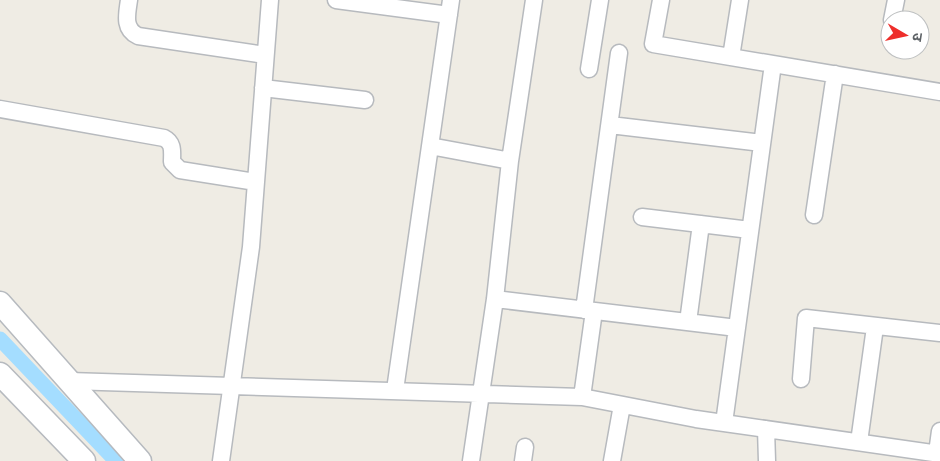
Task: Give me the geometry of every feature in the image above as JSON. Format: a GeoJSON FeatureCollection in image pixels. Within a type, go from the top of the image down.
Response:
{"type":"FeatureCollection","features":[{"type":"Feature","properties":{"kind":"street"},"geometry":{"type":"LineString","coordinates":[[129,0],[128,29],[138,36],[266,55]]}},
{"type":"Feature","properties":{"kind":"street"},"geometry":{"type":"LineString","coordinates":[[226,460],[231,387],[251,248],[270,0]]}},
{"type":"Feature","properties":{"kind":"street"},"geometry":{"type":"LineString","coordinates":[[336,0],[450,7],[395,390]]}},
{"type":"Feature","properties":{"kind":"street"},"geometry":{"type":"LineString","coordinates":[[471,461],[495,299],[510,161],[534,0]]}},
{"type":"Feature","properties":{"kind":"street"},"geometry":{"type":"LineString","coordinates":[[589,69],[600,0]]}},
{"type":"Feature","properties":{"kind":"street"},"geometry":{"type":"LineString","coordinates":[[661,0],[653,44],[940,92]]}},
{"type":"Feature","properties":{"kind":"street"},"geometry":{"type":"LineString","coordinates":[[731,57],[740,0]]}},
{"type":"Feature","properties":{"kind":"street"},"geometry":{"type":"LineString","coordinates":[[582,397],[589,310],[619,53]]}},
{"type":"Feature","properties":{"kind":"street"},"geometry":{"type":"LineString","coordinates":[[724,423],[773,64]]}},
{"type":"Feature","properties":{"kind":"street"},"geometry":{"type":"LineString","coordinates":[[814,215],[835,74]]}},
{"type":"Feature","properties":{"kind":"street"},"geometry":{"type":"LineString","coordinates":[[263,88],[365,100]]}},
{"type":"Feature","properties":{"kind":"street"},"geometry":{"type":"LineString","coordinates":[[0,109],[164,138],[172,146],[172,162],[180,170],[256,182]]}},
{"type":"Feature","properties":{"kind":"street"},"geometry":{"type":"LineString","coordinates":[[610,125],[762,143]]}},
{"type":"Feature","properties":{"kind":"street"},"geometry":{"type":"LineString","coordinates":[[430,146],[510,161]]}},
{"type":"Feature","properties":{"kind":"street"},"geometry":{"type":"LineString","coordinates":[[642,217],[750,230]]}},
{"type":"Feature","properties":{"kind":"street"},"geometry":{"type":"LineString","coordinates":[[688,322],[700,224]]}},
{"type":"Feature","properties":{"kind":"street"},"geometry":{"type":"LineString","coordinates":[[495,299],[737,328]]}},
{"type":"Feature","properties":{"kind":"street"},"geometry":{"type":"LineString","coordinates":[[0,304],[140,461]]}},
{"type":"Feature","properties":{"kind":"street"},"geometry":{"type":"LineString","coordinates":[[801,379],[806,318],[940,333]]}},
{"type":"Feature","properties":{"kind":"street"},"geometry":{"type":"LineString","coordinates":[[859,442],[876,327]]}},
{"type":"Feature","properties":{"kind":"street"},"geometry":{"type":"LineString","coordinates":[[0,374],[84,461]]}},
{"type":"Feature","properties":{"kind":"street"},"geometry":{"type":"LineString","coordinates":[[69,381],[231,387],[482,392],[582,397],[724,423],[939,453],[940,431]]}},
{"type":"Feature","properties":{"kind":"street"},"geometry":{"type":"LineString","coordinates":[[612,461],[622,405]]}},
{"type":"Feature","properties":{"kind":"street"},"geometry":{"type":"LineString","coordinates":[[766,429],[767,461]]}},
{"type":"Feature","properties":{"kind":"waterway"},"geometry":{"type":"LineString","coordinates":[[0,339],[116,461]]}}]}
